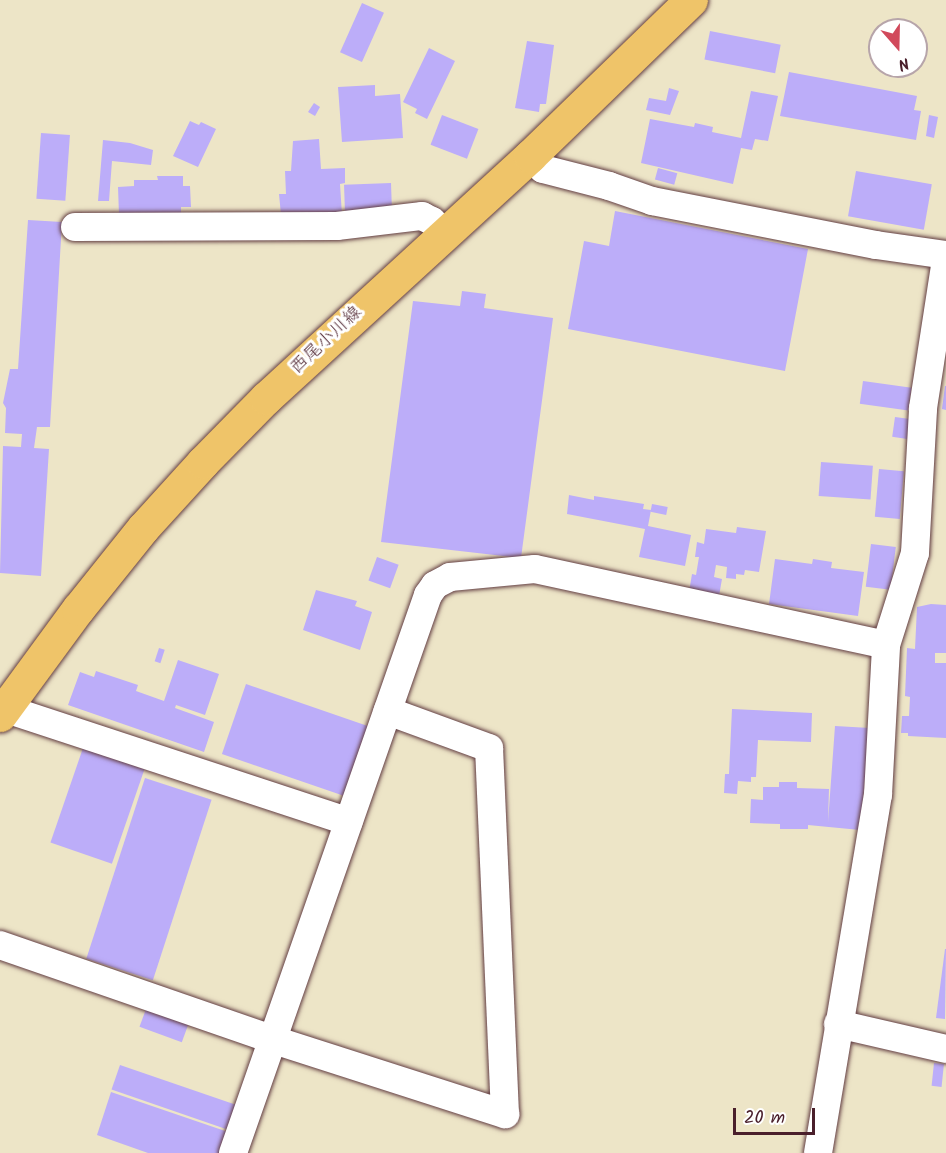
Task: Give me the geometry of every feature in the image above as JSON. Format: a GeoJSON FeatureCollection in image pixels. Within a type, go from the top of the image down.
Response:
{"type":"FeatureCollection","features":[{"type":"Feature","properties":{"kind":"main road","name":"西尾小川線"},"geometry":{"type":"LineString","coordinates":[[2,710],[143,528],[203,462],[266,398],[530,156],[691,0]]}},
{"type":"Feature","properties":{"kind":"street"},"geometry":{"type":"LineString","coordinates":[[530,156],[543,169],[609,186],[652,201],[946,257],[923,408],[915,553],[886,645],[878,795],[818,1153]]}},
{"type":"Feature","properties":{"kind":"street"},"geometry":{"type":"LineString","coordinates":[[75,228],[337,226],[422,216],[432,220],[444,233]]}},
{"type":"Feature","properties":{"kind":"street"},"geometry":{"type":"LineString","coordinates":[[233,1153],[428,595],[435,585],[450,576],[535,569],[886,645]]}},
{"type":"Feature","properties":{"kind":"street"},"geometry":{"type":"LineString","coordinates":[[2,710],[349,822]]}},
{"type":"Feature","properties":{"kind":"street"},"geometry":{"type":"LineString","coordinates":[[0,945],[274,1040],[505,1114],[489,748],[388,711]]}},
{"type":"Feature","properties":{"kind":"street"},"geometry":{"type":"LineString","coordinates":[[838,1024],[946,1049]]}},
{"type":"Feature","properties":{"kind":"building"},"geometry":{"type":"Polygon","coordinates":[[[362,3],[384,13],[362,62],[340,52],[362,3]]]}},
{"type":"Feature","properties":{"kind":"building"},"geometry":{"type":"Polygon","coordinates":[[[710,31],[781,45],[775,73],[704,59],[710,31]]]}},
{"type":"Feature","properties":{"kind":"building"},"geometry":{"type":"Polygon","coordinates":[[[527,41],[554,45],[546,104],[540,104],[539,112],[515,108],[527,41]]]}},
{"type":"Feature","properties":{"kind":"building"},"geometry":{"type":"Polygon","coordinates":[[[429,48],[455,61],[427,119],[415,113],[417,109],[403,102],[429,48]]]}},
{"type":"Feature","properties":{"kind":"building"},"geometry":{"type":"Polygon","coordinates":[[[789,72],[917,96],[914,110],[921,111],[916,140],[780,116],[789,72]]]}},
{"type":"Feature","properties":{"kind":"building"},"geometry":{"type":"Polygon","coordinates":[[[375,85],[375,96],[400,94],[403,138],[342,142],[338,87],[375,85]]]}},
{"type":"Feature","properties":{"kind":"building"},"geometry":{"type":"Polygon","coordinates":[[[669,88],[679,91],[670,115],[646,110],[649,98],[666,101],[669,88]]]}},
{"type":"Feature","properties":{"kind":"building"},"geometry":{"type":"Polygon","coordinates":[[[751,91],[778,96],[768,141],[755,139],[752,150],[741,148],[733,184],[641,163],[650,119],[694,127],[695,123],[713,127],[712,132],[741,138],[751,91]]]}},
{"type":"Feature","properties":{"kind":"building"},"geometry":{"type":"Polygon","coordinates":[[[314,103],[320,107],[315,116],[308,112],[314,103]]]}},
{"type":"Feature","properties":{"kind":"building"},"geometry":{"type":"Polygon","coordinates":[[[442,115],[478,129],[467,159],[431,145],[442,115]]]}},
{"type":"Feature","properties":{"kind":"building"},"geometry":{"type":"Polygon","coordinates":[[[929,115],[938,117],[934,138],[926,136],[929,115]]]}},
{"type":"Feature","properties":{"kind":"building"},"geometry":{"type":"Polygon","coordinates":[[[190,121],[199,125],[201,122],[216,129],[198,167],[173,156],[190,121]]]}},
{"type":"Feature","properties":{"kind":"building"},"geometry":{"type":"Polygon","coordinates":[[[41,133],[70,135],[65,201],[36,199],[41,133]]]}},
{"type":"Feature","properties":{"kind":"building"},"geometry":{"type":"Polygon","coordinates":[[[319,139],[321,169],[345,168],[345,183],[340,184],[342,215],[281,215],[279,194],[286,194],[285,171],[291,171],[293,141],[319,139]]]}},
{"type":"Feature","properties":{"kind":"building"},"geometry":{"type":"Polygon","coordinates":[[[103,140],[130,143],[153,150],[151,165],[112,161],[109,201],[98,201],[103,140]]]}},
{"type":"Feature","properties":{"kind":"building"},"geometry":{"type":"Polygon","coordinates":[[[658,168],[677,173],[674,185],[655,180],[658,168]]]}},
{"type":"Feature","properties":{"kind":"building"},"geometry":{"type":"Polygon","coordinates":[[[856,171],[932,184],[924,230],[848,216],[856,171]]]}},
{"type":"Feature","properties":{"kind":"building"},"geometry":{"type":"Polygon","coordinates":[[[157,176],[183,176],[183,186],[190,186],[191,207],[181,207],[181,214],[119,215],[118,187],[134,186],[134,180],[158,180],[157,176]]]}},
{"type":"Feature","properties":{"kind":"building"},"geometry":{"type":"Polygon","coordinates":[[[391,183],[392,212],[345,214],[344,185],[391,183]]]}},
{"type":"Feature","properties":{"kind":"building"},"geometry":{"type":"Polygon","coordinates":[[[615,211],[808,249],[785,371],[568,329],[584,241],[609,246],[615,211]]]}},
{"type":"Feature","properties":{"kind":"building"},"geometry":{"type":"Polygon","coordinates":[[[28,220],[62,222],[50,427],[37,427],[34,448],[49,449],[41,576],[0,573],[3,446],[21,447],[22,434],[5,433],[6,408],[3,403],[10,369],[18,369],[28,220]]]}},
{"type":"Feature","properties":{"kind":"building"},"geometry":{"type":"Polygon","coordinates":[[[462,291],[486,294],[484,308],[553,318],[521,558],[381,542],[413,301],[460,306],[462,291]]]}},
{"type":"Feature","properties":{"kind":"building"},"geometry":{"type":"Polygon","coordinates":[[[863,381],[912,388],[908,411],[860,404],[863,381]]]}},
{"type":"Feature","properties":{"kind":"building"},"geometry":{"type":"Polygon","coordinates":[[[946,386],[946,410],[942,409],[946,386]]]}},
{"type":"Feature","properties":{"kind":"building"},"geometry":{"type":"Polygon","coordinates":[[[895,417],[910,419],[907,439],[892,437],[895,417]]]}},
{"type":"Feature","properties":{"kind":"building"},"geometry":{"type":"Polygon","coordinates":[[[821,462],[873,466],[871,500],[819,496],[821,462]]]}},
{"type":"Feature","properties":{"kind":"building"},"geometry":{"type":"Polygon","coordinates":[[[879,469],[904,471],[900,519],[875,517],[879,469]]]}},
{"type":"Feature","properties":{"kind":"building"},"geometry":{"type":"Polygon","coordinates":[[[569,495],[594,500],[594,496],[644,504],[643,509],[651,510],[648,526],[691,535],[685,566],[639,557],[645,529],[567,514],[569,495]]]}},
{"type":"Feature","properties":{"kind":"building"},"geometry":{"type":"Polygon","coordinates":[[[652,504],[668,507],[666,515],[650,512],[652,504]]]}},
{"type":"Feature","properties":{"kind":"building"},"geometry":{"type":"Polygon","coordinates":[[[737,527],[766,531],[759,572],[745,570],[744,575],[736,574],[736,579],[726,578],[727,567],[716,565],[714,577],[722,579],[719,596],[689,592],[692,574],[696,575],[699,557],[695,557],[697,542],[704,544],[706,529],[736,533],[737,527]]]}},
{"type":"Feature","properties":{"kind":"building"},"geometry":{"type":"Polygon","coordinates":[[[871,544],[896,547],[891,590],[866,587],[871,544]]]}},
{"type":"Feature","properties":{"kind":"building"},"geometry":{"type":"Polygon","coordinates":[[[377,557],[399,565],[390,588],[368,580],[377,557]]]}},
{"type":"Feature","properties":{"kind":"building"},"geometry":{"type":"Polygon","coordinates":[[[775,559],[812,564],[813,559],[832,562],[831,568],[864,572],[858,616],[769,604],[775,559]]]}},
{"type":"Feature","properties":{"kind":"building"},"geometry":{"type":"Polygon","coordinates":[[[316,590],[357,601],[355,606],[372,612],[360,650],[303,630],[316,590]]]}},
{"type":"Feature","properties":{"kind":"building"},"geometry":{"type":"Polygon","coordinates":[[[931,604],[946,605],[946,653],[935,653],[935,663],[946,663],[946,738],[908,736],[908,733],[901,733],[902,716],[909,716],[910,697],[905,696],[907,648],[915,649],[917,607],[931,604]]]}},
{"type":"Feature","properties":{"kind":"building"},"geometry":{"type":"Polygon","coordinates":[[[159,648],[165,650],[160,663],[155,661],[159,648]]]}},
{"type":"Feature","properties":{"kind":"building"},"geometry":{"type":"Polygon","coordinates":[[[178,660],[219,674],[205,715],[176,705],[175,708],[214,722],[204,752],[68,705],[80,672],[94,677],[96,671],[138,685],[136,691],[164,701],[178,660]]]}},
{"type":"Feature","properties":{"kind":"building"},"geometry":{"type":"Polygon","coordinates":[[[246,684],[370,727],[346,797],[222,754],[246,684]]]}},
{"type":"Feature","properties":{"kind":"building"},"geometry":{"type":"Polygon","coordinates":[[[732,709],[812,713],[811,742],[758,740],[756,777],[751,777],[751,782],[738,781],[737,794],[724,793],[725,774],[729,774],[732,709]]]}},
{"type":"Feature","properties":{"kind":"building"},"geometry":{"type":"Polygon","coordinates":[[[835,726],[870,728],[860,830],[808,825],[808,829],[780,829],[780,824],[750,823],[751,799],[763,800],[763,787],[779,787],[779,782],[797,782],[797,788],[829,789],[828,822],[835,726]]]}},
{"type":"Feature","properties":{"kind":"building"},"geometry":{"type":"Polygon","coordinates":[[[83,748],[144,769],[112,864],[50,843],[83,748]]]}},
{"type":"Feature","properties":{"kind":"building"},"geometry":{"type":"Polygon","coordinates":[[[145,778],[212,800],[153,980],[86,959],[145,778]]]}},
{"type":"Feature","properties":{"kind":"building"},"geometry":{"type":"Polygon","coordinates":[[[946,949],[945,1019],[936,1018],[946,949]]]}},
{"type":"Feature","properties":{"kind":"building"},"geometry":{"type":"Polygon","coordinates":[[[146,1009],[188,1024],[182,1042],[140,1027],[146,1009]]]}},
{"type":"Feature","properties":{"kind":"building"},"geometry":{"type":"Polygon","coordinates":[[[934,1063],[944,1064],[942,1087],[932,1086],[934,1063]]]}},
{"type":"Feature","properties":{"kind":"building"},"geometry":{"type":"Polygon","coordinates":[[[120,1065],[237,1105],[229,1130],[112,1090],[120,1065]]]}},
{"type":"Feature","properties":{"kind":"building"},"geometry":{"type":"Polygon","coordinates":[[[111,1092],[228,1132],[221,1153],[148,1153],[97,1135],[111,1092]]]}}]}
